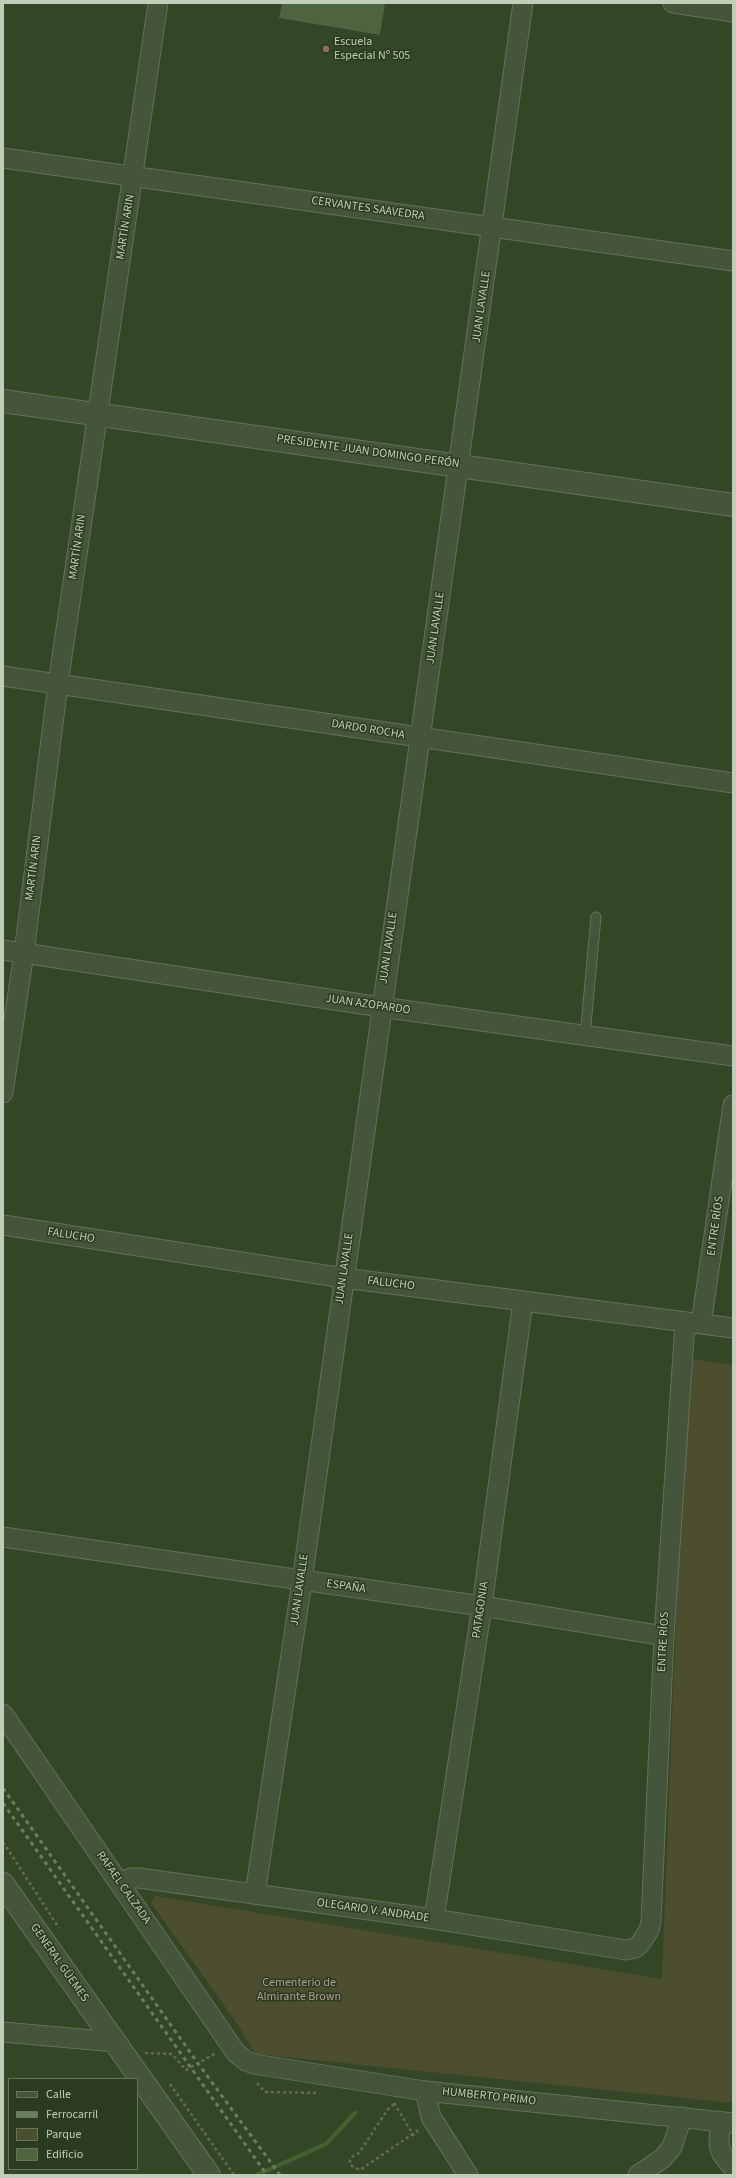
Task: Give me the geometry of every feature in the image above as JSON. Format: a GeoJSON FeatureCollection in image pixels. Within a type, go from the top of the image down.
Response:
{"type":"FeatureCollection","features":[{"type":"Feature","properties":{"kind":"street","name":"MARTÍN ARIN"},"geometry":{"type":"LineString","coordinates":[[3,1093],[24,953],[58,684],[158,3]]}},
{"type":"Feature","properties":{"kind":"street","name":"JUAN LAVALLE"},"geometry":{"type":"LineString","coordinates":[[255,1894],[302,1580],[381,1007],[460,465],[523,3]]}},
{"type":"Feature","properties":{"kind":"street"},"geometry":{"type":"LineString","coordinates":[[673,3],[733,12]]}},
{"type":"Feature","properties":{"kind":"street","name":"CERVANTES SAAVEDRA"},"geometry":{"type":"LineString","coordinates":[[3,158],[733,261]]}},
{"type":"Feature","properties":{"kind":"street","name":"PRESIDENTE JUAN DOMINGO PERÓN"},"geometry":{"type":"LineString","coordinates":[[3,401],[733,505]]}},
{"type":"Feature","properties":{"kind":"street","name":"DARDO ROCHA"},"geometry":{"type":"LineString","coordinates":[[3,676],[733,783]]}},
{"type":"Feature","properties":{"kind":"street","name":"JUAN AZOPARDO"},"geometry":{"type":"LineString","coordinates":[[3,950],[381,1007],[733,1056]]}},
{"type":"Feature","properties":{"kind":"street","name":"ENTRE RÍOS"},"geometry":{"type":"LineString","coordinates":[[626,1950],[635,1948],[640,1944],[649,1930],[651,1921],[664,1636],[693,1323],[733,1105]]}},
{"type":"Feature","properties":{"kind":"street","name":"FALUCHO"},"geometry":{"type":"LineString","coordinates":[[3,1225],[344,1278],[733,1328]]}},
{"type":"Feature","properties":{"kind":"street","name":"PATAGONIA"},"geometry":{"type":"LineString","coordinates":[[434,1919],[482,1606],[523,1301]]}},
{"type":"Feature","properties":{"kind":"street","name":"ESPAÑA"},"geometry":{"type":"LineString","coordinates":[[3,1537],[482,1606],[664,1636]]}},
{"type":"Feature","properties":{"kind":"street","name":"RAFAEL CALZADA"},"geometry":{"type":"LineString","coordinates":[[3,1714],[236,2053],[246,2061]]}},
{"type":"Feature","properties":{"kind":"street","name":"OLEGARIO V. ANDRADE"},"geometry":{"type":"LineString","coordinates":[[119,1883],[131,1878],[138,1878],[434,1919],[626,1950]]}},
{"type":"Feature","properties":{"kind":"street","name":"GENERAL GÜEMES"},"geometry":{"type":"LineString","coordinates":[[3,1884],[209,2175]]}},
{"type":"Feature","properties":{"kind":"street"},"geometry":{"type":"LineString","coordinates":[[3,2032],[116,2042]]}},
{"type":"Feature","properties":{"kind":"street","name":"HUMBERTO PRIMO"},"geometry":{"type":"LineString","coordinates":[[246,2061],[254,2064],[425,2091],[727,2122]]}},
{"type":"Feature","properties":{"kind":"street"},"geometry":{"type":"LineString","coordinates":[[425,2091],[433,2122],[468,2175]]}},
{"type":"Feature","properties":{"kind":"street"},"geometry":{"type":"LineString","coordinates":[[638,2175],[663,2158],[672,2147],[682,2117]]}},
{"type":"Feature","properties":{"kind":"street"},"geometry":{"type":"LineString","coordinates":[[727,2122],[719,2145],[722,2154],[733,2168]]}},
{"type":"Feature","properties":{"kind":"lane"},"geometry":{"type":"LineString","coordinates":[[585,1036],[596,917]]}},
{"type":"Feature","properties":{"kind":"path"},"geometry":{"type":"LineString","coordinates":[[3,1842],[61,1931]]}},
{"type":"Feature","properties":{"kind":"path"},"geometry":{"type":"LineString","coordinates":[[142,2047],[150,2058]]}},
{"type":"Feature","properties":{"kind":"path"},"geometry":{"type":"LineString","coordinates":[[167,2080],[234,2175]]}},
{"type":"Feature","properties":{"kind":"path"},"geometry":{"type":"LineString","coordinates":[[400,2099],[388,2109],[362,2149],[350,2160],[350,2165],[353,2168],[360,2170],[433,2122]]}},
{"type":"Feature","properties":{"kind":"green space","name":"Cementerio de Almirante Brown"},"geometry":{"type":"Polygon","coordinates":[[[686,1358],[733,1365],[733,2103],[255,2054],[236,2022],[151,1903],[155,1896],[662,1979],[686,1358]]]}},
{"type":"Feature","properties":{"kind":"building"},"geometry":{"type":"Polygon","coordinates":[[[282,3],[385,3],[380,35],[279,18],[282,3]]]}},
{"type":"Feature","properties":{"kind":"waterway"},"geometry":{"type":"LineString","coordinates":[[257,2175],[326,2144],[355,2113]]}},
{"type":"Feature","properties":{"kind":"railway"},"geometry":{"type":"LineString","coordinates":[[3,1788],[197,2062],[280,2175]]}},
{"type":"Feature","properties":{"kind":"railway"},"geometry":{"type":"LineString","coordinates":[[3,1803],[267,2175]]}},
{"type":"Feature","properties":{"kind":"place","name":"Escuela Especial Nº 505"},"geometry":{"type":"Point","coordinates":[326,49]}}]}
